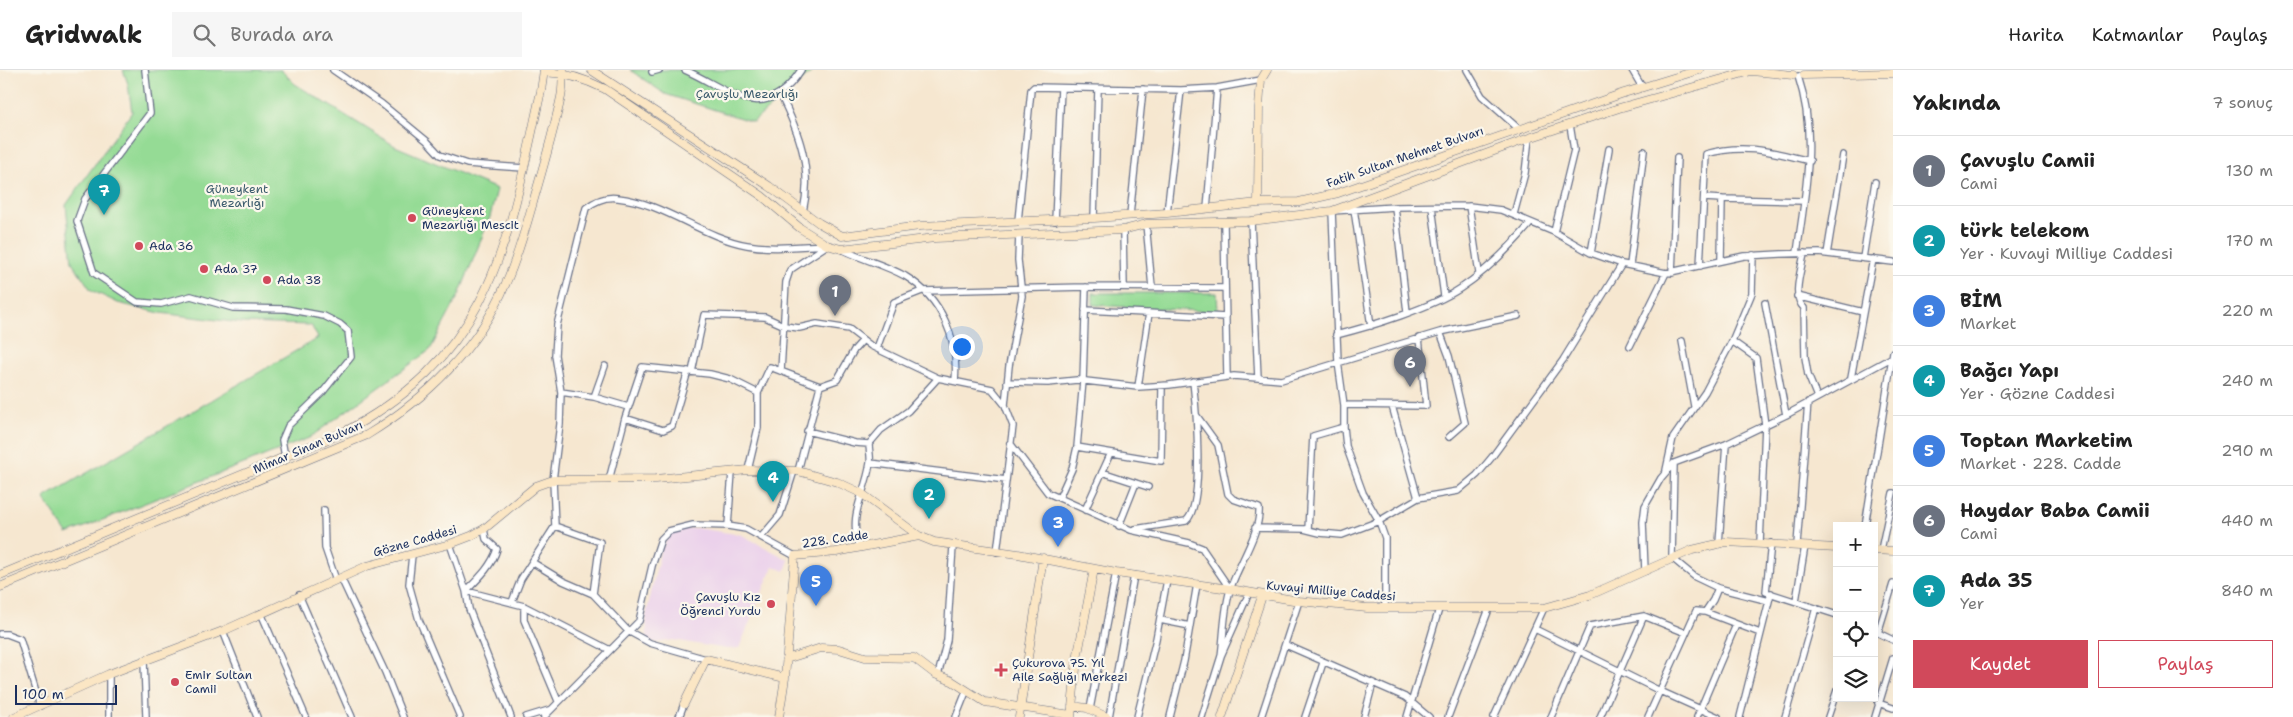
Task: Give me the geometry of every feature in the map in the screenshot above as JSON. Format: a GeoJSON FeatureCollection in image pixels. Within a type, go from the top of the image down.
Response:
{"type":"FeatureCollection","features":[{"type":"Feature","properties":{"kind":"main road","name":"Fatih Sultan Mehmet Bulvarı"},"geometry":{"type":"LineString","coordinates":[[591,70],[769,186],[819,223],[842,236],[920,226],[1055,221],[1167,213],[1258,203],[1299,202],[1338,194],[1642,87],[1699,70]]}},
{"type":"Feature","properties":{"kind":"main road"},"geometry":{"type":"LineString","coordinates":[[1258,203],[1261,80],[1267,70]]}},
{"type":"Feature","properties":{"kind":"main road","name":"Mimar Sinan Bulvarı"},"geometry":{"type":"LineString","coordinates":[[0,575],[340,434],[383,410],[425,376],[452,348],[474,314],[492,279],[511,222],[544,71]]}},
{"type":"Feature","properties":{"kind":"main road"},"geometry":{"type":"LineString","coordinates":[[544,71],[563,71],[605,89],[762,196],[800,228],[827,245],[841,249]]}},
{"type":"Feature","properties":{"kind":"main road","name":"Mimar Sinan Bulvarı"},"geometry":{"type":"LineString","coordinates":[[0,587],[359,438],[396,417],[432,386],[461,356],[506,284],[523,238],[544,164],[561,94],[563,71]]}},
{"type":"Feature","properties":{"kind":"main road","name":"Fatih Sultan Mehmet Bulvarı"},"geometry":{"type":"LineString","coordinates":[[841,249],[935,238],[1123,230],[1146,224],[1251,221],[1332,211],[1529,138],[1619,108],[1752,71],[1893,73]]}},
{"type":"Feature","properties":{"kind":"main road","name":"Gözne Caddesi"},"geometry":{"type":"LineString","coordinates":[[14,717],[109,674],[222,631],[367,566],[450,544],[484,529],[536,486],[553,480],[656,479],[748,470],[796,471],[837,482],[861,493]]}},
{"type":"Feature","properties":{"kind":"main road","name":"Kuvayi Milliye Caddesi"},"geometry":{"type":"LineString","coordinates":[[861,493],[920,536],[934,542],[1043,558],[1116,573],[1230,589],[1262,596],[1384,608],[1544,608],[1590,595],[1692,550],[1720,544],[1771,543],[1833,548]]}},
{"type":"Feature","properties":{"kind":"main road","name":"228. Cadde"},"geometry":{"type":"LineString","coordinates":[[779,717],[785,678],[795,556],[860,548],[920,536]]}},
{"type":"Feature","properties":{"kind":"main road"},"geometry":{"type":"LineString","coordinates":[[1878,550],[1893,551]]}},
{"type":"Feature","properties":{"kind":"main road"},"geometry":{"type":"LineString","coordinates":[[1019,717],[1043,558]]}},
{"type":"Feature","properties":{"kind":"main road"},"geometry":{"type":"LineString","coordinates":[[786,660],[821,648],[839,649],[865,657],[902,656],[914,658],[938,675],[952,681],[966,692],[985,702],[1071,716],[1077,659],[1094,569]]}},
{"type":"Feature","properties":{"kind":"main road"},"geometry":{"type":"LineString","coordinates":[[1222,717],[1262,596]]}},
{"type":"Feature","properties":{"kind":"main road"},"geometry":{"type":"LineString","coordinates":[[684,704],[706,659],[785,678]]}},
{"type":"Feature","properties":{"kind":"main road"},"geometry":{"type":"LineString","coordinates":[[1072,706],[1090,709],[1108,717]]}},
{"type":"Feature","properties":{"kind":"street"},"geometry":{"type":"LineString","coordinates":[[145,70],[150,113],[85,199],[76,221],[94,273],[137,302],[161,304],[191,296],[233,308],[286,309],[324,316],[348,331],[351,358],[322,393],[288,426],[282,440],[285,457]]}},
{"type":"Feature","properties":{"kind":"street"},"geometry":{"type":"LineString","coordinates":[[333,70],[382,104],[427,141],[440,155],[468,164],[524,168]]}},
{"type":"Feature","properties":{"kind":"street"},"geometry":{"type":"LineString","coordinates":[[652,72],[659,70]]}},
{"type":"Feature","properties":{"kind":"street"},"geometry":{"type":"LineString","coordinates":[[684,70],[705,79],[732,96],[763,102],[780,94],[793,82],[801,70]]}},
{"type":"Feature","properties":{"kind":"street"},"geometry":{"type":"LineString","coordinates":[[1467,70],[1482,96],[1520,130]]}},
{"type":"Feature","properties":{"kind":"street"},"geometry":{"type":"LineString","coordinates":[[1632,70],[1642,87]]}},
{"type":"Feature","properties":{"kind":"street"},"geometry":{"type":"LineString","coordinates":[[1797,253],[1810,161],[1805,95],[1798,73]]}},
{"type":"Feature","properties":{"kind":"street"},"geometry":{"type":"LineString","coordinates":[[1018,221],[1031,90],[1034,87],[1181,90],[1217,88],[1261,80]]}},
{"type":"Feature","properties":{"kind":"street"},"geometry":{"type":"LineString","coordinates":[[1055,221],[1062,88]]}},
{"type":"Feature","properties":{"kind":"street"},"geometry":{"type":"LineString","coordinates":[[1207,209],[1217,88]]}},
{"type":"Feature","properties":{"kind":"street"},"geometry":{"type":"LineString","coordinates":[[1094,218],[1098,89]]}},
{"type":"Feature","properties":{"kind":"street"},"geometry":{"type":"LineString","coordinates":[[1130,215],[1143,89]]}},
{"type":"Feature","properties":{"kind":"street"},"geometry":{"type":"LineString","coordinates":[[1167,213],[1181,90]]}},
{"type":"Feature","properties":{"kind":"street"},"geometry":{"type":"LineString","coordinates":[[780,94],[796,125],[806,158],[807,194],[803,212]]}},
{"type":"Feature","properties":{"kind":"street"},"geometry":{"type":"LineString","coordinates":[[1554,232],[1574,150],[1570,125]]}},
{"type":"Feature","properties":{"kind":"street"},"geometry":{"type":"LineString","coordinates":[[1514,214],[1525,173],[1529,138]]}},
{"type":"Feature","properties":{"kind":"street"},"geometry":{"type":"LineString","coordinates":[[1591,254],[1609,148]]}},
{"type":"Feature","properties":{"kind":"street"},"geometry":{"type":"LineString","coordinates":[[1700,266],[1706,154],[1716,151],[1759,148],[1810,161]]}},
{"type":"Feature","properties":{"kind":"street"},"geometry":{"type":"LineString","coordinates":[[1630,265],[1644,151]]}},
{"type":"Feature","properties":{"kind":"street"},"geometry":{"type":"LineString","coordinates":[[1827,254],[1843,155]]}},
{"type":"Feature","properties":{"kind":"street"},"geometry":{"type":"LineString","coordinates":[[1630,346],[1669,273],[1677,158]]}},
{"type":"Feature","properties":{"kind":"street"},"geometry":{"type":"LineString","coordinates":[[1863,258],[1875,182]]}},
{"type":"Feature","properties":{"kind":"street"},"geometry":{"type":"LineString","coordinates":[[512,602],[521,579],[555,526],[553,480],[560,424],[561,392],[555,355],[557,326],[586,208],[596,200],[617,197],[643,204],[730,241],[747,245],[766,248],[827,245]]}},
{"type":"Feature","properties":{"kind":"street"},"geometry":{"type":"LineString","coordinates":[[1704,198],[1804,201]]}},
{"type":"Feature","properties":{"kind":"street"},"geometry":{"type":"LineString","coordinates":[[1721,260],[1722,199]]}},
{"type":"Feature","properties":{"kind":"street"},"geometry":{"type":"LineString","coordinates":[[1469,206],[1479,273]]}},
{"type":"Feature","properties":{"kind":"street"},"geometry":{"type":"LineString","coordinates":[[1384,608],[1385,538],[1379,520],[1363,493],[1346,446],[1344,405],[1336,336],[1332,211],[1395,207],[1469,206],[1501,210],[1554,232],[1591,254],[1622,264],[1669,273],[1721,260],[1753,255],[1827,254],[1893,262]]}},
{"type":"Feature","properties":{"kind":"street"},"geometry":{"type":"LineString","coordinates":[[1395,207],[1407,312]]}},
{"type":"Feature","properties":{"kind":"street"},"geometry":{"type":"LineString","coordinates":[[1432,207],[1444,296]]}},
{"type":"Feature","properties":{"kind":"street"},"geometry":{"type":"LineString","coordinates":[[1354,209],[1371,326]]}},
{"type":"Feature","properties":{"kind":"street"},"geometry":{"type":"LineString","coordinates":[[1251,221],[1258,378]]}},
{"type":"Feature","properties":{"kind":"street"},"geometry":{"type":"LineString","coordinates":[[1224,222],[1227,377]]}},
{"type":"Feature","properties":{"kind":"street"},"geometry":{"type":"LineString","coordinates":[[1336,336],[1371,326],[1461,288],[1514,242],[1531,223]]}},
{"type":"Feature","properties":{"kind":"street"},"geometry":{"type":"LineString","coordinates":[[1146,224],[1152,287]]}},
{"type":"Feature","properties":{"kind":"street"},"geometry":{"type":"LineString","coordinates":[[1123,230],[1124,287]]}},
{"type":"Feature","properties":{"kind":"street"},"geometry":{"type":"LineString","coordinates":[[996,552],[1013,426],[1006,404],[1007,382],[1019,317],[1021,288],[1018,260],[1019,234]]}},
{"type":"Feature","properties":{"kind":"street"},"geometry":{"type":"LineString","coordinates":[[781,371],[786,282],[790,270],[827,245]]}},
{"type":"Feature","properties":{"kind":"street"},"geometry":{"type":"LineString","coordinates":[[841,249],[905,276],[929,296],[946,320],[957,364],[955,381]]}},
{"type":"Feature","properties":{"kind":"street"},"geometry":{"type":"LineString","coordinates":[[1804,253],[1797,296],[1798,303],[1804,308],[1805,357],[1808,375],[1817,397]]}},
{"type":"Feature","properties":{"kind":"street"},"geometry":{"type":"LineString","coordinates":[[1645,571],[1643,522],[1645,506],[1666,470],[1673,438],[1705,392],[1732,341],[1752,293],[1753,255]]}},
{"type":"Feature","properties":{"kind":"street"},"geometry":{"type":"LineString","coordinates":[[1851,378],[1873,259]]}},
{"type":"Feature","properties":{"kind":"street"},"geometry":{"type":"LineString","coordinates":[[1255,528],[1308,530],[1342,535],[1379,520],[1418,498],[1458,491],[1477,475],[1563,360],[1622,264]]}},
{"type":"Feature","properties":{"kind":"street"},"geometry":{"type":"LineString","coordinates":[[877,348],[894,302],[922,291],[1086,287],[1225,288]]}},
{"type":"Feature","properties":{"kind":"street"},"geometry":{"type":"LineString","coordinates":[[1059,498],[1072,469],[1077,447],[1083,381],[1086,287]]}},
{"type":"Feature","properties":{"kind":"street"},"geometry":{"type":"LineString","coordinates":[[1797,296],[1863,312]]}},
{"type":"Feature","properties":{"kind":"street"},"geometry":{"type":"LineString","coordinates":[[1765,303],[1786,415]]}},
{"type":"Feature","properties":{"kind":"street"},"geometry":{"type":"LineString","coordinates":[[1085,310],[1226,317]]}},
{"type":"Feature","properties":{"kind":"street"},"geometry":{"type":"LineString","coordinates":[[1138,387],[1149,313]]}},
{"type":"Feature","properties":{"kind":"street"},"geometry":{"type":"LineString","coordinates":[[625,418],[664,430],[672,426],[690,372],[704,316],[764,317],[785,326],[799,328],[817,324],[849,329],[877,348],[938,378],[992,389],[1006,404]]}},
{"type":"Feature","properties":{"kind":"street"},"geometry":{"type":"LineString","coordinates":[[1007,382],[1083,381],[1138,387],[1162,386],[1227,377],[1281,380],[1440,332],[1518,316]]}},
{"type":"Feature","properties":{"kind":"street"},"geometry":{"type":"LineString","coordinates":[[1440,332],[1449,356],[1465,423],[1449,437]]}},
{"type":"Feature","properties":{"kind":"street"},"geometry":{"type":"LineString","coordinates":[[1344,405],[1426,406],[1419,338]]}},
{"type":"Feature","properties":{"kind":"street"},"geometry":{"type":"LineString","coordinates":[[748,470],[758,428],[758,393],[770,367],[820,386],[837,380],[854,350],[863,340]]}},
{"type":"Feature","properties":{"kind":"street"},"geometry":{"type":"LineString","coordinates":[[1682,341],[1694,406]]}},
{"type":"Feature","properties":{"kind":"street"},"geometry":{"type":"LineString","coordinates":[[1732,341],[1756,358],[1765,425],[1760,543]]}},
{"type":"Feature","properties":{"kind":"street"},"geometry":{"type":"LineString","coordinates":[[1666,470],[1674,463],[1726,444],[1786,415],[1893,355]]}},
{"type":"Feature","properties":{"kind":"street"},"geometry":{"type":"LineString","coordinates":[[1866,522],[1893,355]]}},
{"type":"Feature","properties":{"kind":"street"},"geometry":{"type":"LineString","coordinates":[[594,397],[605,366]]}},
{"type":"Feature","properties":{"kind":"street"},"geometry":{"type":"LineString","coordinates":[[609,480],[628,407],[642,367],[690,372],[730,379],[758,393]]}},
{"type":"Feature","properties":{"kind":"street"},"geometry":{"type":"LineString","coordinates":[[860,548],[854,532],[855,518],[870,463],[869,444],[881,430],[908,411],[938,378]]}},
{"type":"Feature","properties":{"kind":"street"},"geometry":{"type":"LineString","coordinates":[[1131,530],[1186,521],[1191,517],[1194,509],[1197,470],[1197,416],[1193,381]]}},
{"type":"Feature","properties":{"kind":"street"},"geometry":{"type":"LineString","coordinates":[[762,536],[780,515],[796,471],[820,386]]}},
{"type":"Feature","properties":{"kind":"street"},"geometry":{"type":"LineString","coordinates":[[1077,447],[1161,461],[1162,386]]}},
{"type":"Feature","properties":{"kind":"street"},"geometry":{"type":"LineString","coordinates":[[561,392],[594,397],[628,407]]}},
{"type":"Feature","properties":{"kind":"street"},"geometry":{"type":"LineString","coordinates":[[1796,601],[1801,545],[1808,402]]}},
{"type":"Feature","properties":{"kind":"street"},"geometry":{"type":"LineString","coordinates":[[1392,406],[1418,498]]}},
{"type":"Feature","properties":{"kind":"street"},"geometry":{"type":"LineString","coordinates":[[1197,416],[1218,445],[1228,494],[1233,499],[1259,508],[1260,515],[1230,589],[1221,656]]}},
{"type":"Feature","properties":{"kind":"street"},"geometry":{"type":"LineString","coordinates":[[1308,530],[1313,436],[1344,427]]}},
{"type":"Feature","properties":{"kind":"street"},"geometry":{"type":"LineString","coordinates":[[807,431],[855,443],[869,444]]}},
{"type":"Feature","properties":{"kind":"street"},"geometry":{"type":"LineString","coordinates":[[1010,443],[1048,493],[1119,526],[1189,543],[1202,548],[1230,589]]}},
{"type":"Feature","properties":{"kind":"street"},"geometry":{"type":"LineString","coordinates":[[1720,544],[1726,444]]}},
{"type":"Feature","properties":{"kind":"street"},"geometry":{"type":"LineString","coordinates":[[1085,510],[1111,452]]}},
{"type":"Feature","properties":{"kind":"street"},"geometry":{"type":"LineString","coordinates":[[870,463],[1006,480]]}},
{"type":"Feature","properties":{"kind":"street"},"geometry":{"type":"LineString","coordinates":[[1674,463],[1672,558],[1695,576],[1718,588],[1769,601]]}},
{"type":"Feature","properties":{"kind":"street"},"geometry":{"type":"LineString","coordinates":[[728,526],[732,472]]}},
{"type":"Feature","properties":{"kind":"street"},"geometry":{"type":"LineString","coordinates":[[1102,472],[1148,487]]}},
{"type":"Feature","properties":{"kind":"street"},"geometry":{"type":"LineString","coordinates":[[1119,526],[1136,483]]}},
{"type":"Feature","properties":{"kind":"street"},"geometry":{"type":"LineString","coordinates":[[1878,550],[1893,494]]}},
{"type":"Feature","properties":{"kind":"street"},"geometry":{"type":"LineString","coordinates":[[324,510],[325,548],[338,579],[385,672],[403,717]]}},
{"type":"Feature","properties":{"kind":"street"},"geometry":{"type":"LineString","coordinates":[[544,717],[639,621],[652,566],[661,540],[668,531],[693,525],[728,526],[746,529],[762,536],[795,556]]}},
{"type":"Feature","properties":{"kind":"street"},"geometry":{"type":"LineString","coordinates":[[555,526],[600,542],[594,594]]}},
{"type":"Feature","properties":{"kind":"street"},"geometry":{"type":"LineString","coordinates":[[466,591],[481,575],[497,549],[486,539],[484,529]]}},
{"type":"Feature","properties":{"kind":"street"},"geometry":{"type":"LineString","coordinates":[[1771,543],[1766,592],[1833,612]]}},
{"type":"Feature","properties":{"kind":"street"},"geometry":{"type":"LineString","coordinates":[[450,544],[466,591],[469,609],[511,717]]}},
{"type":"Feature","properties":{"kind":"street"},"geometry":{"type":"LineString","coordinates":[[938,675],[947,640],[953,546]]}},
{"type":"Feature","properties":{"kind":"street"},"geometry":{"type":"LineString","coordinates":[[412,555],[409,584],[419,620],[460,717]]}},
{"type":"Feature","properties":{"kind":"street"},"geometry":{"type":"LineString","coordinates":[[532,562],[563,581],[594,594],[628,631],[650,643],[706,659]]}},
{"type":"Feature","properties":{"kind":"street"},"geometry":{"type":"LineString","coordinates":[[1090,709],[1116,573]]}},
{"type":"Feature","properties":{"kind":"street"},"geometry":{"type":"LineString","coordinates":[[1108,717],[1134,575]]}},
{"type":"Feature","properties":{"kind":"street"},"geometry":{"type":"LineString","coordinates":[[1137,717],[1160,620],[1166,580]]}},
{"type":"Feature","properties":{"kind":"street"},"geometry":{"type":"LineString","coordinates":[[1170,717],[1190,626],[1196,584]]}},
{"type":"Feature","properties":{"kind":"street"},"geometry":{"type":"LineString","coordinates":[[1878,626],[1893,584]]}},
{"type":"Feature","properties":{"kind":"street"},"geometry":{"type":"LineString","coordinates":[[1705,612],[1718,588]]}},
{"type":"Feature","properties":{"kind":"street"},"geometry":{"type":"LineString","coordinates":[[466,591],[524,606],[610,650]]}},
{"type":"Feature","properties":{"kind":"street"},"geometry":{"type":"LineString","coordinates":[[1202,717],[1221,656],[1249,593]]}},
{"type":"Feature","properties":{"kind":"street"},"geometry":{"type":"LineString","coordinates":[[1740,717],[1771,593]]}},
{"type":"Feature","properties":{"kind":"street"},"geometry":{"type":"LineString","coordinates":[[299,595],[352,717]]}},
{"type":"Feature","properties":{"kind":"street"},"geometry":{"type":"LineString","coordinates":[[1261,717],[1299,601]]}},
{"type":"Feature","properties":{"kind":"street"},"geometry":{"type":"LineString","coordinates":[[524,606],[524,620],[558,701]]}},
{"type":"Feature","properties":{"kind":"street"},"geometry":{"type":"LineString","coordinates":[[1494,717],[1544,608]]}},
{"type":"Feature","properties":{"kind":"street"},"geometry":{"type":"LineString","coordinates":[[1785,717],[1816,608]]}},
{"type":"Feature","properties":{"kind":"street"},"geometry":{"type":"LineString","coordinates":[[1407,717],[1439,609]]}},
{"type":"Feature","properties":{"kind":"street"},"geometry":{"type":"LineString","coordinates":[[1448,717],[1489,609]]}},
{"type":"Feature","properties":{"kind":"street"},"geometry":{"type":"LineString","coordinates":[[1648,717],[1696,611],[1705,612],[1760,633]]}},
{"type":"Feature","properties":{"kind":"street"},"geometry":{"type":"LineString","coordinates":[[261,613],[306,717]]}},
{"type":"Feature","properties":{"kind":"street"},"geometry":{"type":"LineString","coordinates":[[1551,717],[1590,626],[1644,616],[1686,633]]}},
{"type":"Feature","properties":{"kind":"street"},"geometry":{"type":"LineString","coordinates":[[1600,717],[1644,616]]}},
{"type":"Feature","properties":{"kind":"street"},"geometry":{"type":"LineString","coordinates":[[1160,620],[1190,626]]}},
{"type":"Feature","properties":{"kind":"street"},"geometry":{"type":"LineString","coordinates":[[1697,717],[1736,625]]}},
{"type":"Feature","properties":{"kind":"street"},"geometry":{"type":"LineString","coordinates":[[1535,629],[1580,649],[1660,691],[1718,717]]}},
{"type":"Feature","properties":{"kind":"street"},"geometry":{"type":"LineString","coordinates":[[222,631],[257,717]]}},
{"type":"Feature","properties":{"kind":"street"},"geometry":{"type":"LineString","coordinates":[[1878,633],[1893,640]]}},
{"type":"Feature","properties":{"kind":"street"},"geometry":{"type":"LineString","coordinates":[[0,634],[7,634],[20,639],[40,706]]}},
{"type":"Feature","properties":{"kind":"street"},"geometry":{"type":"LineString","coordinates":[[1286,645],[1323,663],[1405,697],[1429,717]]}},
{"type":"Feature","properties":{"kind":"street"},"geometry":{"type":"LineString","coordinates":[[144,661],[146,717]]}},
{"type":"Feature","properties":{"kind":"street"},"geometry":{"type":"LineString","coordinates":[[1875,717],[1893,661]]}},
{"type":"Feature","properties":{"kind":"street"},"geometry":{"type":"LineString","coordinates":[[1305,717],[1323,663]]}},
{"type":"Feature","properties":{"kind":"street"},"geometry":{"type":"LineString","coordinates":[[109,674],[109,717]]}},
{"type":"Feature","properties":{"kind":"street"},"geometry":{"type":"LineString","coordinates":[[1364,717],[1373,683]]}},
{"type":"Feature","properties":{"kind":"street"},"geometry":{"type":"LineString","coordinates":[[956,717],[966,692]]}},
{"type":"Feature","properties":{"kind":"street"},"geometry":{"type":"LineString","coordinates":[[1828,717],[1833,702]]}},
{"type":"Feature","properties":{"kind":"street"},"geometry":{"type":"LineString","coordinates":[[1878,703],[1893,708]]}},
{"type":"Feature","properties":{"kind":"street"},"geometry":{"type":"LineString","coordinates":[[679,717],[684,704]]}},
{"type":"Feature","properties":{"kind":"street"},"geometry":{"type":"LineString","coordinates":[[526,717],[549,710]]}},
{"type":"Feature","properties":{"kind":"shaded area"},"geometry":{"type":"Polygon","coordinates":[[[697,528],[742,535],[789,560],[785,571],[773,566],[739,648],[727,649],[673,640],[656,643],[648,640],[646,616],[660,552],[672,530],[697,528]]]}},
{"type":"Feature","properties":{"kind":"green space","name":"Güneykent Mezarlığı"},"geometry":{"type":"Polygon","coordinates":[[[123,70],[281,70],[295,84],[395,146],[497,189],[490,217],[459,295],[430,350],[309,438],[67,534],[44,498],[318,338],[311,325],[242,323],[160,313],[118,303],[91,290],[72,262],[66,205],[132,112],[128,84],[123,70]]]}},
{"type":"Feature","properties":{"kind":"green space","name":"Çavuşlu Mezarlığı"},"geometry":{"type":"Polygon","coordinates":[[[630,70],[814,70],[753,122],[665,94],[630,70]]]}},
{"type":"Feature","properties":{"kind":"green space"},"geometry":{"type":"Polygon","coordinates":[[[1093,293],[1217,293],[1218,312],[1093,305],[1093,293]]]}},
{"type":"Feature","properties":{"kind":"place","name":"Ada 35"},"geometry":{"type":"Point","coordinates":[104,215]}},
{"type":"Feature","properties":{"kind":"place","name":"Güneykent Mezarlığı Mescit"},"geometry":{"type":"Point","coordinates":[412,218]}},
{"type":"Feature","properties":{"kind":"place","name":"Ada 36"},"geometry":{"type":"Point","coordinates":[139,246]}},
{"type":"Feature","properties":{"kind":"place","name":"Ada 37"},"geometry":{"type":"Point","coordinates":[204,269]}},
{"type":"Feature","properties":{"kind":"place","name":"Ada 38"},"geometry":{"type":"Point","coordinates":[267,280]}},
{"type":"Feature","properties":{"kind":"place","name":"Çavuşlu Camii"},"geometry":{"type":"Point","coordinates":[835,316]}},
{"type":"Feature","properties":{"kind":"place","name":"Haydar Baba Camii"},"geometry":{"type":"Point","coordinates":[1410,387]}},
{"type":"Feature","properties":{"kind":"place","name":"Bağcı Yapı"},"geometry":{"type":"Point","coordinates":[773,502]}},
{"type":"Feature","properties":{"kind":"place","name":"türk telekom"},"geometry":{"type":"Point","coordinates":[929,519]}},
{"type":"Feature","properties":{"kind":"place","name":"BİM"},"geometry":{"type":"Point","coordinates":[1058,547]}},
{"type":"Feature","properties":{"kind":"place","name":"Çavuşlu Kız Öğrenci Yurdu"},"geometry":{"type":"Point","coordinates":[771,604]}},
{"type":"Feature","properties":{"kind":"place","name":"Toptan Marketim"},"geometry":{"type":"Point","coordinates":[816,606]}},
{"type":"Feature","properties":{"kind":"place","name":"Çukurova 75. Yıl Aile Sağlığı Merkezi"},"geometry":{"type":"Point","coordinates":[1001,670]}},
{"type":"Feature","properties":{"kind":"place","name":"Emir Sultan Camii"},"geometry":{"type":"Point","coordinates":[175,682]}}]}
